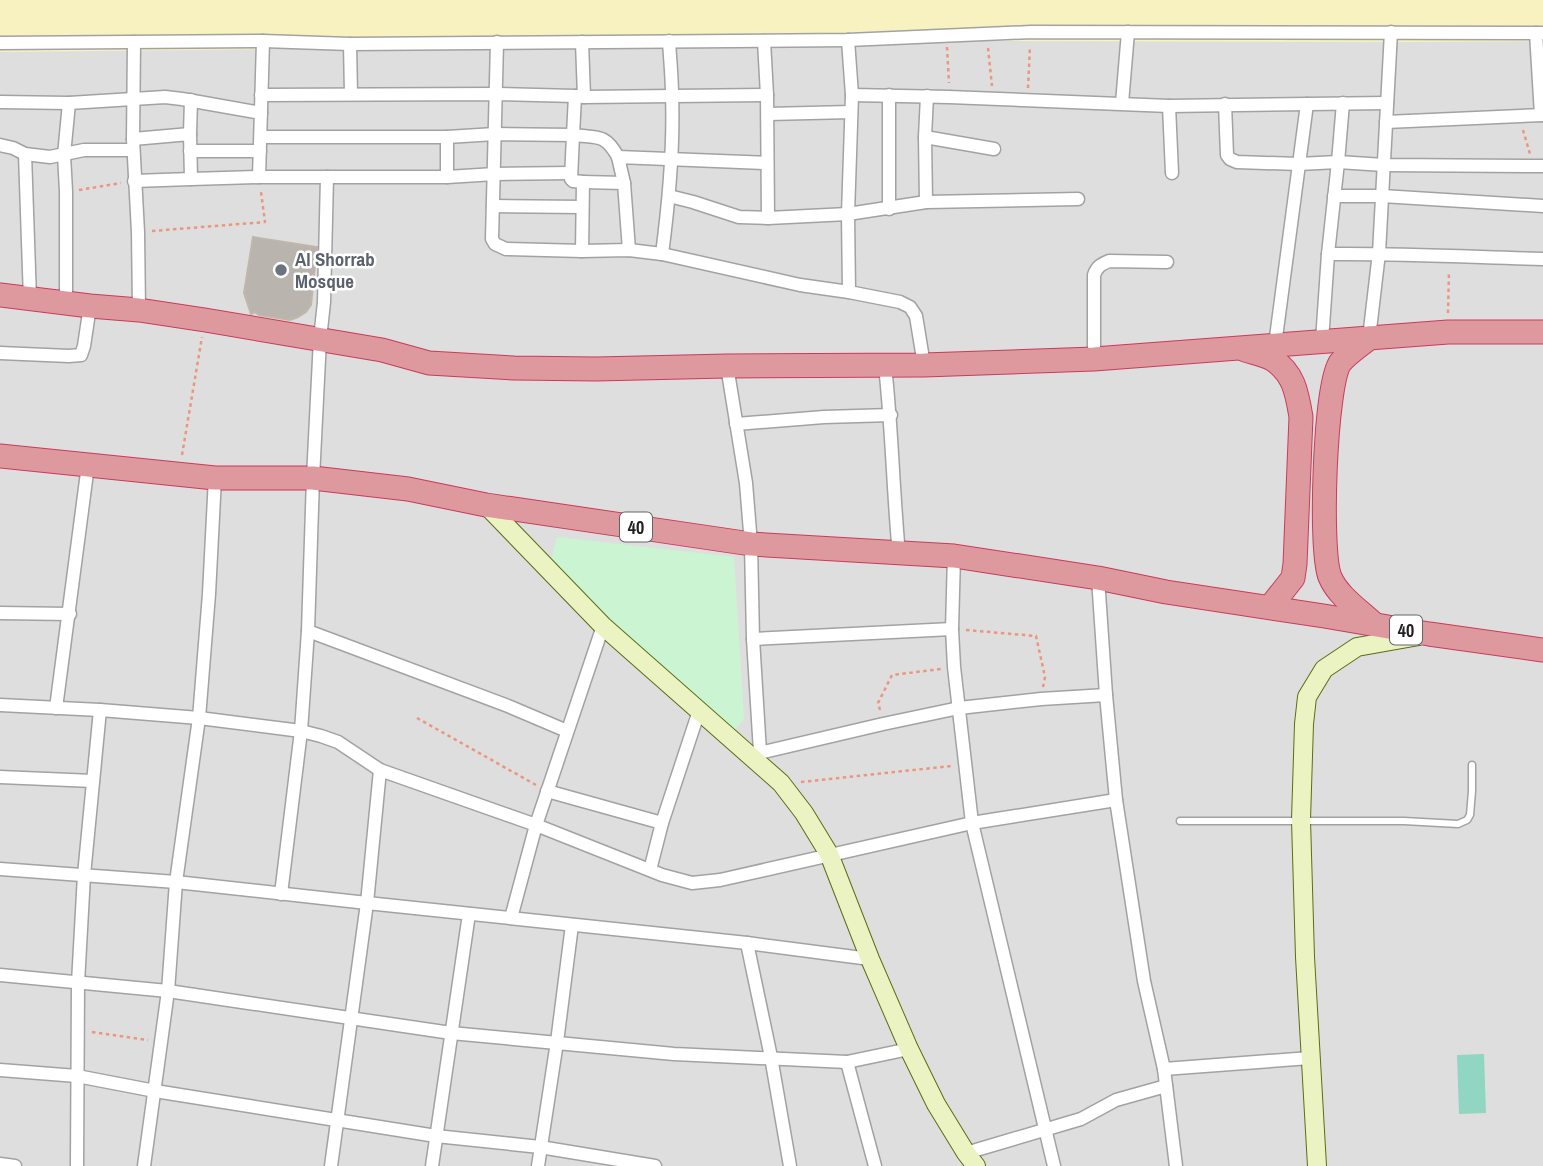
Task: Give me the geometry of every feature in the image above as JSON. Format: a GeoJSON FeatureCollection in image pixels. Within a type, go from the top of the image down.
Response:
{"type":"FeatureCollection","features":[{"type":"Feature","properties":{"kind":"highway"},"geometry":{"type":"LineString","coordinates":[[0,295],[205,320],[382,350],[429,362],[514,368],[924,365],[1094,359],[1448,332],[1543,332]]}},
{"type":"Feature","properties":{"kind":"highway"},"geometry":{"type":"LineString","coordinates":[[1369,338],[1340,363],[1331,390],[1324,533],[1329,576],[1342,595],[1375,625]]}},
{"type":"Feature","properties":{"kind":"highway"},"geometry":{"type":"LineString","coordinates":[[1236,347],[1271,359],[1290,375],[1298,396],[1301,417],[1293,578],[1270,607]]}},
{"type":"Feature","properties":{"kind":"highway","name":"40"},"geometry":{"type":"LineString","coordinates":[[0,456],[215,478],[313,478],[408,489],[486,505],[751,544],[954,556],[1429,634],[1543,650]]}},
{"type":"Feature","properties":{"kind":"street"},"geometry":{"type":"LineString","coordinates":[[0,43],[764,41],[1031,32],[1539,33],[1542,115],[1386,122]]}},
{"type":"Feature","properties":{"kind":"street"},"geometry":{"type":"LineString","coordinates":[[1122,103],[1128,32]]}},
{"type":"Feature","properties":{"kind":"street"},"geometry":{"type":"LineString","coordinates":[[1369,338],[1379,253],[1391,32]]}},
{"type":"Feature","properties":{"kind":"street"},"geometry":{"type":"LineString","coordinates":[[848,40],[852,94],[848,214],[849,292]]}},
{"type":"Feature","properties":{"kind":"street"},"geometry":{"type":"LineString","coordinates":[[259,177],[263,41]]}},
{"type":"Feature","properties":{"kind":"street"},"geometry":{"type":"LineString","coordinates":[[582,41],[571,180],[624,183]]}},
{"type":"Feature","properties":{"kind":"street"},"geometry":{"type":"LineString","coordinates":[[662,254],[671,159],[673,96],[669,41]]}},
{"type":"Feature","properties":{"kind":"street"},"geometry":{"type":"LineString","coordinates":[[764,41],[768,114],[768,218]]}},
{"type":"Feature","properties":{"kind":"street"},"geometry":{"type":"LineString","coordinates":[[134,42],[133,144],[139,310]]}},
{"type":"Feature","properties":{"kind":"street"},"geometry":{"type":"LineString","coordinates":[[497,42],[492,239],[495,244],[506,249],[629,250],[662,254],[764,277],[900,302],[910,307],[916,316],[924,365]]}},
{"type":"Feature","properties":{"kind":"street"},"geometry":{"type":"LineString","coordinates":[[350,44],[351,94]]}},
{"type":"Feature","properties":{"kind":"street"},"geometry":{"type":"LineString","coordinates":[[852,94],[1169,106],[1387,103]]}},
{"type":"Feature","properties":{"kind":"street"},"geometry":{"type":"LineString","coordinates":[[261,95],[767,95]]}},
{"type":"Feature","properties":{"kind":"street"},"geometry":{"type":"LineString","coordinates":[[889,95],[889,209]]}},
{"type":"Feature","properties":{"kind":"street"},"geometry":{"type":"LineString","coordinates":[[926,96],[926,202]]}},
{"type":"Feature","properties":{"kind":"street"},"geometry":{"type":"LineString","coordinates":[[0,102],[69,103],[165,97],[261,113]]}},
{"type":"Feature","properties":{"kind":"street"},"geometry":{"type":"LineString","coordinates":[[191,100],[191,179]]}},
{"type":"Feature","properties":{"kind":"street"},"geometry":{"type":"LineString","coordinates":[[65,303],[64,155],[69,103]]}},
{"type":"Feature","properties":{"kind":"street"},"geometry":{"type":"LineString","coordinates":[[1322,341],[1343,103]]}},
{"type":"Feature","properties":{"kind":"street"},"geometry":{"type":"LineString","coordinates":[[1225,104],[1227,155],[1237,162],[1538,166]]}},
{"type":"Feature","properties":{"kind":"street"},"geometry":{"type":"LineString","coordinates":[[1275,345],[1307,104]]}},
{"type":"Feature","properties":{"kind":"street"},"geometry":{"type":"LineString","coordinates":[[1169,106],[1172,173]]}},
{"type":"Feature","properties":{"kind":"street"},"geometry":{"type":"LineString","coordinates":[[768,114],[851,112]]}},
{"type":"Feature","properties":{"kind":"street"},"geometry":{"type":"LineString","coordinates":[[0,145],[25,154],[50,157],[190,134]]}},
{"type":"Feature","properties":{"kind":"street"},"geometry":{"type":"LineString","coordinates":[[261,136],[447,137],[495,134],[573,135],[606,140],[618,157],[624,183],[629,250]]}},
{"type":"Feature","properties":{"kind":"street"},"geometry":{"type":"LineString","coordinates":[[447,137],[447,177]]}},
{"type":"Feature","properties":{"kind":"street"},"geometry":{"type":"LineString","coordinates":[[925,137],[994,149]]}},
{"type":"Feature","properties":{"kind":"street"},"geometry":{"type":"LineString","coordinates":[[190,151],[260,151]]}},
{"type":"Feature","properties":{"kind":"street"},"geometry":{"type":"LineString","coordinates":[[25,154],[30,299]]}},
{"type":"Feature","properties":{"kind":"street"},"geometry":{"type":"LineString","coordinates":[[618,157],[767,163]]}},
{"type":"Feature","properties":{"kind":"street"},"geometry":{"type":"LineString","coordinates":[[134,181],[571,173]]}},
{"type":"Feature","properties":{"kind":"street"},"geometry":{"type":"LineString","coordinates":[[281,894],[301,731],[308,631],[313,478],[324,302],[327,177]]}},
{"type":"Feature","properties":{"kind":"street"},"geometry":{"type":"LineString","coordinates":[[582,251],[583,182]]}},
{"type":"Feature","properties":{"kind":"street"},"geometry":{"type":"LineString","coordinates":[[669,196],[739,217],[768,218],[848,214],[926,202],[1078,199]]}},
{"type":"Feature","properties":{"kind":"street"},"geometry":{"type":"LineString","coordinates":[[1334,196],[1382,196],[1543,206]]}},
{"type":"Feature","properties":{"kind":"street"},"geometry":{"type":"LineString","coordinates":[[493,206],[582,207]]}},
{"type":"Feature","properties":{"kind":"street"},"geometry":{"type":"LineString","coordinates":[[1328,254],[1543,258]]}},
{"type":"Feature","properties":{"kind":"street"},"geometry":{"type":"LineString","coordinates":[[1094,359],[1094,275],[1097,269],[1109,261],[1167,262]]}},
{"type":"Feature","properties":{"kind":"street"},"geometry":{"type":"LineString","coordinates":[[0,353],[81,355],[90,306]]}},
{"type":"Feature","properties":{"kind":"street"},"geometry":{"type":"LineString","coordinates":[[727,366],[746,483],[751,544],[755,754]]}},
{"type":"Feature","properties":{"kind":"street"},"geometry":{"type":"LineString","coordinates":[[885,366],[891,415],[899,554]]}},
{"type":"Feature","properties":{"kind":"street"},"geometry":{"type":"LineString","coordinates":[[736,424],[891,415]]}},
{"type":"Feature","properties":{"kind":"street"},"geometry":{"type":"LineString","coordinates":[[56,708],[88,465]]}},
{"type":"Feature","properties":{"kind":"street"},"geometry":{"type":"LineString","coordinates":[[144,1166],[168,992],[176,881],[199,718],[215,478]]}},
{"type":"Feature","properties":{"kind":"street"},"geometry":{"type":"LineString","coordinates":[[486,505],[603,626],[699,711],[755,754],[804,813],[830,854],[870,959],[909,1049],[936,1104],[971,1159],[1081,1118],[1116,1100],[1166,1086]]}},
{"type":"Feature","properties":{"kind":"street"},"geometry":{"type":"LineString","coordinates":[[954,556],[954,667],[972,823],[1054,1166]]}},
{"type":"Feature","properties":{"kind":"street"},"geometry":{"type":"LineString","coordinates":[[1098,578],[1116,800],[1144,981],[1164,1069],[1176,1166]]}},
{"type":"Feature","properties":{"kind":"street"},"geometry":{"type":"LineString","coordinates":[[0,613],[70,614]]}},
{"type":"Feature","properties":{"kind":"street"},"geometry":{"type":"LineString","coordinates":[[511,918],[536,825],[603,626]]}},
{"type":"Feature","properties":{"kind":"street"},"geometry":{"type":"LineString","coordinates":[[753,639],[952,629]]}},
{"type":"Feature","properties":{"kind":"street"},"geometry":{"type":"LineString","coordinates":[[308,631],[567,731]]}},
{"type":"Feature","properties":{"kind":"street"},"geometry":{"type":"LineString","coordinates":[[1317,1166],[1305,957],[1301,820],[1307,697],[1324,668],[1357,647],[1429,634]]}},
{"type":"Feature","properties":{"kind":"street"},"geometry":{"type":"LineString","coordinates":[[755,754],[959,708],[1106,695]]}},
{"type":"Feature","properties":{"kind":"street"},"geometry":{"type":"LineString","coordinates":[[0,705],[199,718],[321,736],[338,742],[380,771],[536,825],[650,870],[698,883],[972,823],[1116,800]]}},
{"type":"Feature","properties":{"kind":"street"},"geometry":{"type":"LineString","coordinates":[[76,1166],[78,983],[84,874],[100,710]]}},
{"type":"Feature","properties":{"kind":"street"},"geometry":{"type":"LineString","coordinates":[[650,870],[699,711]]}},
{"type":"Feature","properties":{"kind":"street"},"geometry":{"type":"LineString","coordinates":[[331,1166],[367,904],[380,771]]}},
{"type":"Feature","properties":{"kind":"street"},"geometry":{"type":"LineString","coordinates":[[0,777],[93,781]]}},
{"type":"Feature","properties":{"kind":"street"},"geometry":{"type":"LineString","coordinates":[[547,791],[663,823]]}},
{"type":"Feature","properties":{"kind":"street"},"geometry":{"type":"LineString","coordinates":[[0,869],[176,881],[367,904],[747,943],[870,959]]}},
{"type":"Feature","properties":{"kind":"street"},"geometry":{"type":"LineString","coordinates":[[432,1166],[469,914]]}},
{"type":"Feature","properties":{"kind":"street"},"geometry":{"type":"LineString","coordinates":[[538,1166],[572,925]]}},
{"type":"Feature","properties":{"kind":"street"},"geometry":{"type":"LineString","coordinates":[[747,943],[790,1166]]}},
{"type":"Feature","properties":{"kind":"street"},"geometry":{"type":"LineString","coordinates":[[0,975],[168,992],[451,1033],[674,1054],[847,1062],[909,1049]]}},
{"type":"Feature","properties":{"kind":"street"},"geometry":{"type":"LineString","coordinates":[[1164,1069],[1310,1058]]}},
{"type":"Feature","properties":{"kind":"street"},"geometry":{"type":"LineString","coordinates":[[847,1062],[875,1166]]}},
{"type":"Feature","properties":{"kind":"street"},"geometry":{"type":"LineString","coordinates":[[0,1070],[77,1076],[436,1136],[540,1147],[655,1166]]}},
{"type":"Feature","properties":{"kind":"street"},"geometry":{"type":"LineString","coordinates":[[0,1164],[15,1166]]}},
{"type":"Feature","properties":{"kind":"lane"},"geometry":{"type":"LineString","coordinates":[[1180,821],[1404,821],[1458,824],[1467,820],[1470,815],[1472,765]]}},
{"type":"Feature","properties":{"kind":"path"},"geometry":{"type":"LineString","coordinates":[[1027,100],[1031,32]]}},
{"type":"Feature","properties":{"kind":"path"},"geometry":{"type":"LineString","coordinates":[[986,34],[993,99]]}},
{"type":"Feature","properties":{"kind":"path"},"geometry":{"type":"LineString","coordinates":[[947,36],[949,97]]}},
{"type":"Feature","properties":{"kind":"path"},"geometry":{"type":"LineString","coordinates":[[1519,116],[1538,166]]}},
{"type":"Feature","properties":{"kind":"path"},"geometry":{"type":"LineString","coordinates":[[138,232],[265,222],[259,177]]}},
{"type":"Feature","properties":{"kind":"path"},"geometry":{"type":"LineString","coordinates":[[66,191],[134,181]]}},
{"type":"Feature","properties":{"kind":"path"},"geometry":{"type":"LineString","coordinates":[[1448,332],[1449,257]]}},
{"type":"Feature","properties":{"kind":"path"},"geometry":{"type":"LineString","coordinates":[[179,473],[205,320]]}},
{"type":"Feature","properties":{"kind":"path"},"geometry":{"type":"LineString","coordinates":[[952,629],[1036,635],[1045,677],[1041,699]]}},
{"type":"Feature","properties":{"kind":"path"},"geometry":{"type":"LineString","coordinates":[[883,724],[878,703],[892,676],[954,667]]}},
{"type":"Feature","properties":{"kind":"path"},"geometry":{"type":"LineString","coordinates":[[417,718],[547,791]]}},
{"type":"Feature","properties":{"kind":"path"},"geometry":{"type":"LineString","coordinates":[[781,783],[964,764]]}},
{"type":"Feature","properties":{"kind":"path"},"geometry":{"type":"LineString","coordinates":[[77,1030],[161,1042]]}},
{"type":"Feature","properties":{"kind":"shaded area"},"geometry":{"type":"Polygon","coordinates":[[[1543,0],[1543,1166],[0,1166],[0,38],[1543,0]]]}},
{"type":"Feature","properties":{"kind":"sand"},"geometry":{"type":"Polygon","coordinates":[[[0,0],[1543,0],[1543,41],[981,41],[0,52],[0,0]]]}},
{"type":"Feature","properties":{"kind":"green space"},"geometry":{"type":"Polygon","coordinates":[[[557,537],[734,557],[744,720],[731,734],[548,570],[557,537]]]}},
{"type":"Feature","properties":{"kind":"green space"},"geometry":{"type":"Polygon","coordinates":[[[1484,1054],[1486,1113],[1459,1114],[1457,1055],[1484,1054]]]}},
{"type":"Feature","properties":{"kind":"building","name":"Al Shorrab Mosque"},"geometry":{"type":"Polygon","coordinates":[[[253,237],[317,247],[311,305],[306,312],[290,320],[255,312],[251,314],[244,293],[253,237]]]}},
{"type":"Feature","properties":{"kind":"place","name":"Al Shorrab Mosque"},"geometry":{"type":"Point","coordinates":[281,270]}}]}
